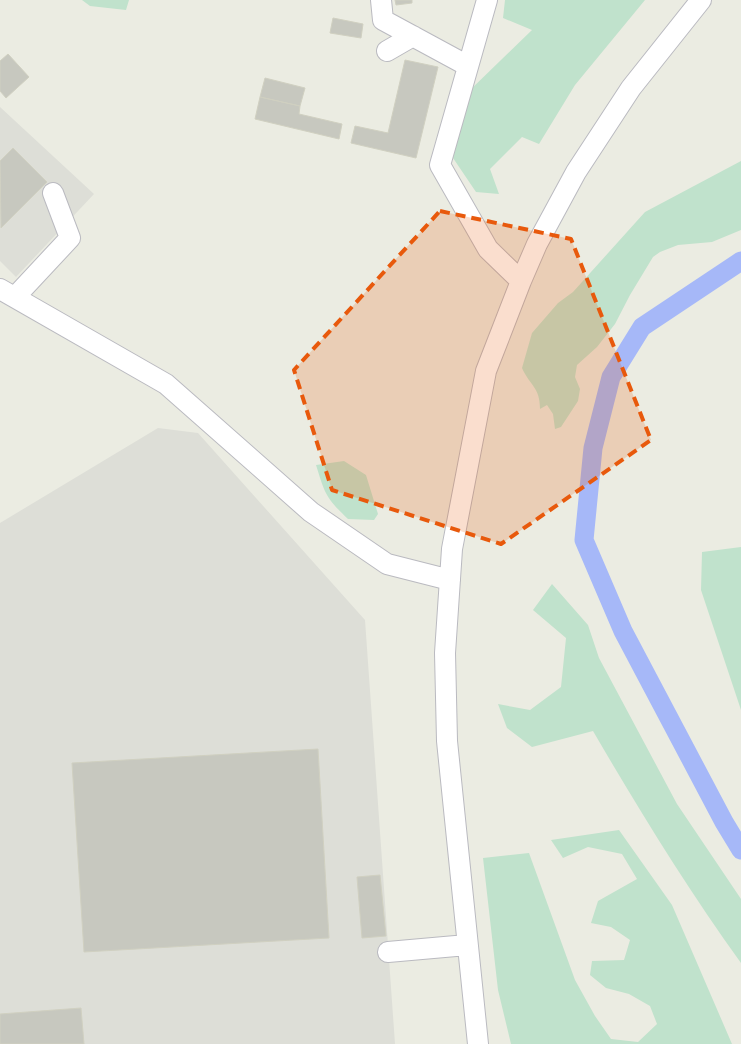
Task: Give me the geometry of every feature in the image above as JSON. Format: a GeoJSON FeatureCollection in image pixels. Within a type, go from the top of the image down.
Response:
{"type":"FeatureCollection","features":[{"type":"Feature","properties":{"kind":"street"},"geometry":{"type":"LineString","coordinates":[[381,0],[383,20],[468,66]]}},
{"type":"Feature","properties":{"kind":"street"},"geometry":{"type":"LineString","coordinates":[[487,0],[440,165],[488,249],[521,281]]}},
{"type":"Feature","properties":{"kind":"street"},"geometry":{"type":"LineString","coordinates":[[478,1044],[447,741],[445,652],[452,549],[486,371],[537,244],[576,172],[631,88],[700,0]]}},
{"type":"Feature","properties":{"kind":"street"},"geometry":{"type":"LineString","coordinates":[[388,51],[413,36]]}},
{"type":"Feature","properties":{"kind":"street"},"geometry":{"type":"LineString","coordinates":[[53,193],[70,238],[8,293],[166,384],[311,512],[387,564],[450,580]]}},
{"type":"Feature","properties":{"kind":"street"},"geometry":{"type":"LineString","coordinates":[[388,952],[467,945]]}},
{"type":"Feature","properties":{"kind":"highlighted area"},"geometry":{"type":"Polygon","coordinates":[[[440,211],[571,239],[651,440],[501,544],[332,490],[294,370],[440,211]]]}},
{"type":"Feature","properties":{"kind":"shaded area"},"geometry":{"type":"Polygon","coordinates":[[[0,107],[94,194],[16,277],[0,261],[0,107]]]}},
{"type":"Feature","properties":{"kind":"shaded area"},"geometry":{"type":"Polygon","coordinates":[[[158,428],[198,433],[365,620],[395,1044],[0,1044],[0,523],[158,428]]]}},
{"type":"Feature","properties":{"kind":"green space"},"geometry":{"type":"Polygon","coordinates":[[[82,0],[129,0],[126,10],[90,6],[82,0]]]}},
{"type":"Feature","properties":{"kind":"green space"},"geometry":{"type":"Polygon","coordinates":[[[505,0],[645,0],[575,85],[539,144],[522,137],[490,169],[499,194],[476,192],[453,158],[467,93],[532,30],[503,18],[505,0]]]}},
{"type":"Feature","properties":{"kind":"green space"},"geometry":{"type":"Polygon","coordinates":[[[741,161],[741,230],[712,242],[678,245],[653,257],[615,324],[597,347],[577,365],[575,377],[580,389],[578,401],[561,427],[555,429],[553,414],[547,405],[540,409],[540,402],[536,391],[522,368],[532,333],[558,303],[573,292],[645,212],[741,161]]]}},
{"type":"Feature","properties":{"kind":"green space"},"geometry":{"type":"Polygon","coordinates":[[[344,461],[366,475],[378,514],[374,520],[348,519],[327,495],[316,465],[344,461]]]}},
{"type":"Feature","properties":{"kind":"green space"},"geometry":{"type":"Polygon","coordinates":[[[741,547],[741,710],[701,590],[702,552],[741,547]]]}},
{"type":"Feature","properties":{"kind":"green space"},"geometry":{"type":"Polygon","coordinates":[[[552,584],[588,625],[599,658],[677,804],[741,899],[741,963],[664,849],[593,731],[532,747],[507,728],[498,704],[530,710],[561,687],[566,638],[533,610],[552,584]]]}},
{"type":"Feature","properties":{"kind":"green space"},"geometry":{"type":"Polygon","coordinates":[[[619,830],[672,905],[732,1044],[511,1044],[498,990],[483,858],[529,853],[575,980],[595,1016],[611,1039],[638,1042],[657,1024],[650,1006],[629,994],[606,988],[590,975],[592,961],[624,960],[630,940],[611,927],[591,923],[598,901],[637,879],[622,854],[588,847],[563,858],[551,840],[619,830]]]}},
{"type":"Feature","properties":{"kind":"building"},"geometry":{"type":"Polygon","coordinates":[[[395,0],[412,0],[412,3],[396,5],[395,0]]]}},
{"type":"Feature","properties":{"kind":"building"},"geometry":{"type":"Polygon","coordinates":[[[333,18],[363,24],[361,38],[330,33],[333,18]]]}},
{"type":"Feature","properties":{"kind":"building"},"geometry":{"type":"Polygon","coordinates":[[[8,54],[29,77],[6,98],[0,91],[0,61],[8,54]]]}},
{"type":"Feature","properties":{"kind":"building"},"geometry":{"type":"Polygon","coordinates":[[[405,60],[438,67],[416,158],[351,143],[355,126],[388,133],[405,60]]]}},
{"type":"Feature","properties":{"kind":"building"},"geometry":{"type":"Polygon","coordinates":[[[265,78],[305,88],[300,106],[260,97],[265,78]]]}},
{"type":"Feature","properties":{"kind":"building"},"geometry":{"type":"Polygon","coordinates":[[[260,97],[300,106],[299,114],[342,124],[339,139],[255,119],[260,97]]]}},
{"type":"Feature","properties":{"kind":"building"},"geometry":{"type":"Polygon","coordinates":[[[13,148],[47,182],[1,228],[0,161],[13,148]]]}},
{"type":"Feature","properties":{"kind":"building"},"geometry":{"type":"Polygon","coordinates":[[[318,749],[329,938],[84,952],[72,763],[318,749]]]}},
{"type":"Feature","properties":{"kind":"building"},"geometry":{"type":"Polygon","coordinates":[[[380,875],[386,936],[362,938],[357,877],[380,875]]]}},
{"type":"Feature","properties":{"kind":"building"},"geometry":{"type":"Polygon","coordinates":[[[81,1008],[84,1044],[0,1044],[0,1014],[81,1008]]]}},
{"type":"Feature","properties":{"kind":"waterway"},"geometry":{"type":"LineString","coordinates":[[741,261],[642,327],[611,377],[593,448],[584,540],[623,631],[724,822],[741,850]]}}]}
